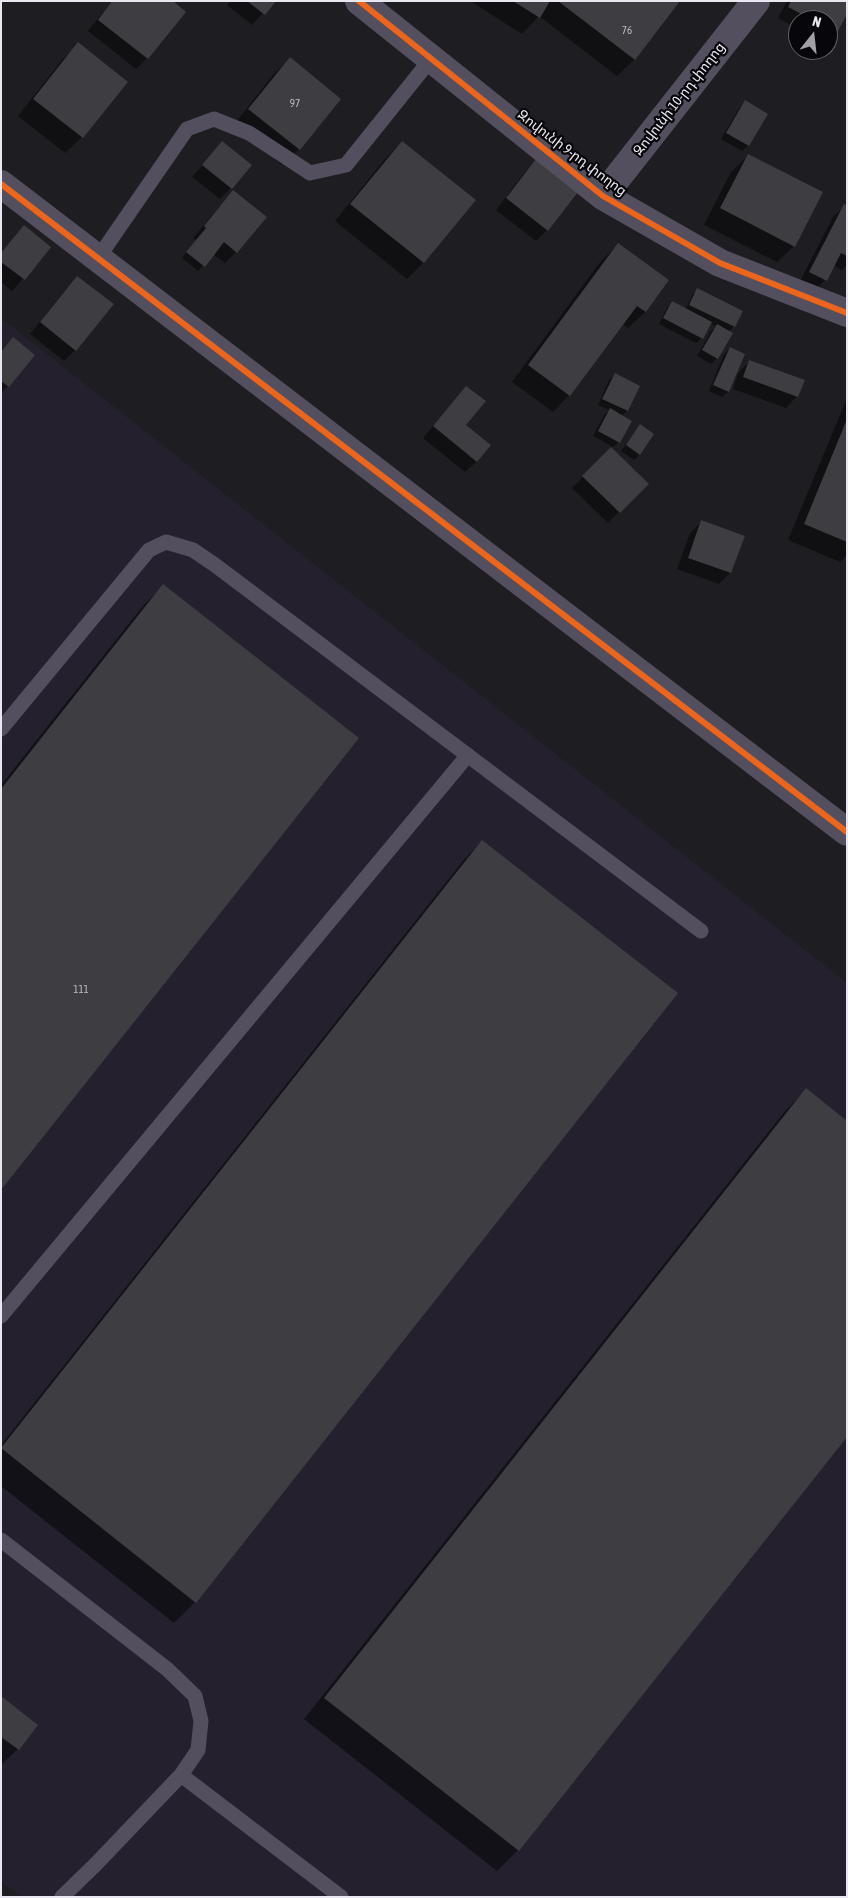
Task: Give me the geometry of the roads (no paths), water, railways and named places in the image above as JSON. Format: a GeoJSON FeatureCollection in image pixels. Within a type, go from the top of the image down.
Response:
{"type":"FeatureCollection","features":[{"type":"Feature","properties":{"kind":"street","name":"Զովունի 9-րդ փողոց"},"geometry":{"type":"LineString","coordinates":[[359,1],[603,196],[720,263],[847,313]]}},
{"type":"Feature","properties":{"kind":"street","name":"Զովունի 10-րդ փողոց"},"geometry":{"type":"LineString","coordinates":[[603,196],[756,1]]}},
{"type":"Feature","properties":{"kind":"street"},"geometry":{"type":"LineString","coordinates":[[1,184],[847,832]]}},
{"type":"Feature","properties":{"kind":"lane"},"geometry":{"type":"LineString","coordinates":[[98,258],[187,129],[214,119],[249,133],[310,173],[346,165],[432,59]]}},
{"type":"Feature","properties":{"kind":"lane"},"geometry":{"type":"LineString","coordinates":[[1,729],[149,550],[166,542],[193,550],[215,564],[701,931]]}},
{"type":"Feature","properties":{"kind":"lane"},"geometry":{"type":"LineString","coordinates":[[1,1316],[468,756]]}},
{"type":"Feature","properties":{"kind":"lane"},"geometry":{"type":"LineString","coordinates":[[1,1540],[167,1669],[196,1696],[202,1721],[198,1750],[181,1774],[62,1897]]}},
{"type":"Feature","properties":{"kind":"lane"},"geometry":{"type":"LineString","coordinates":[[181,1774],[341,1897]]}}]}
